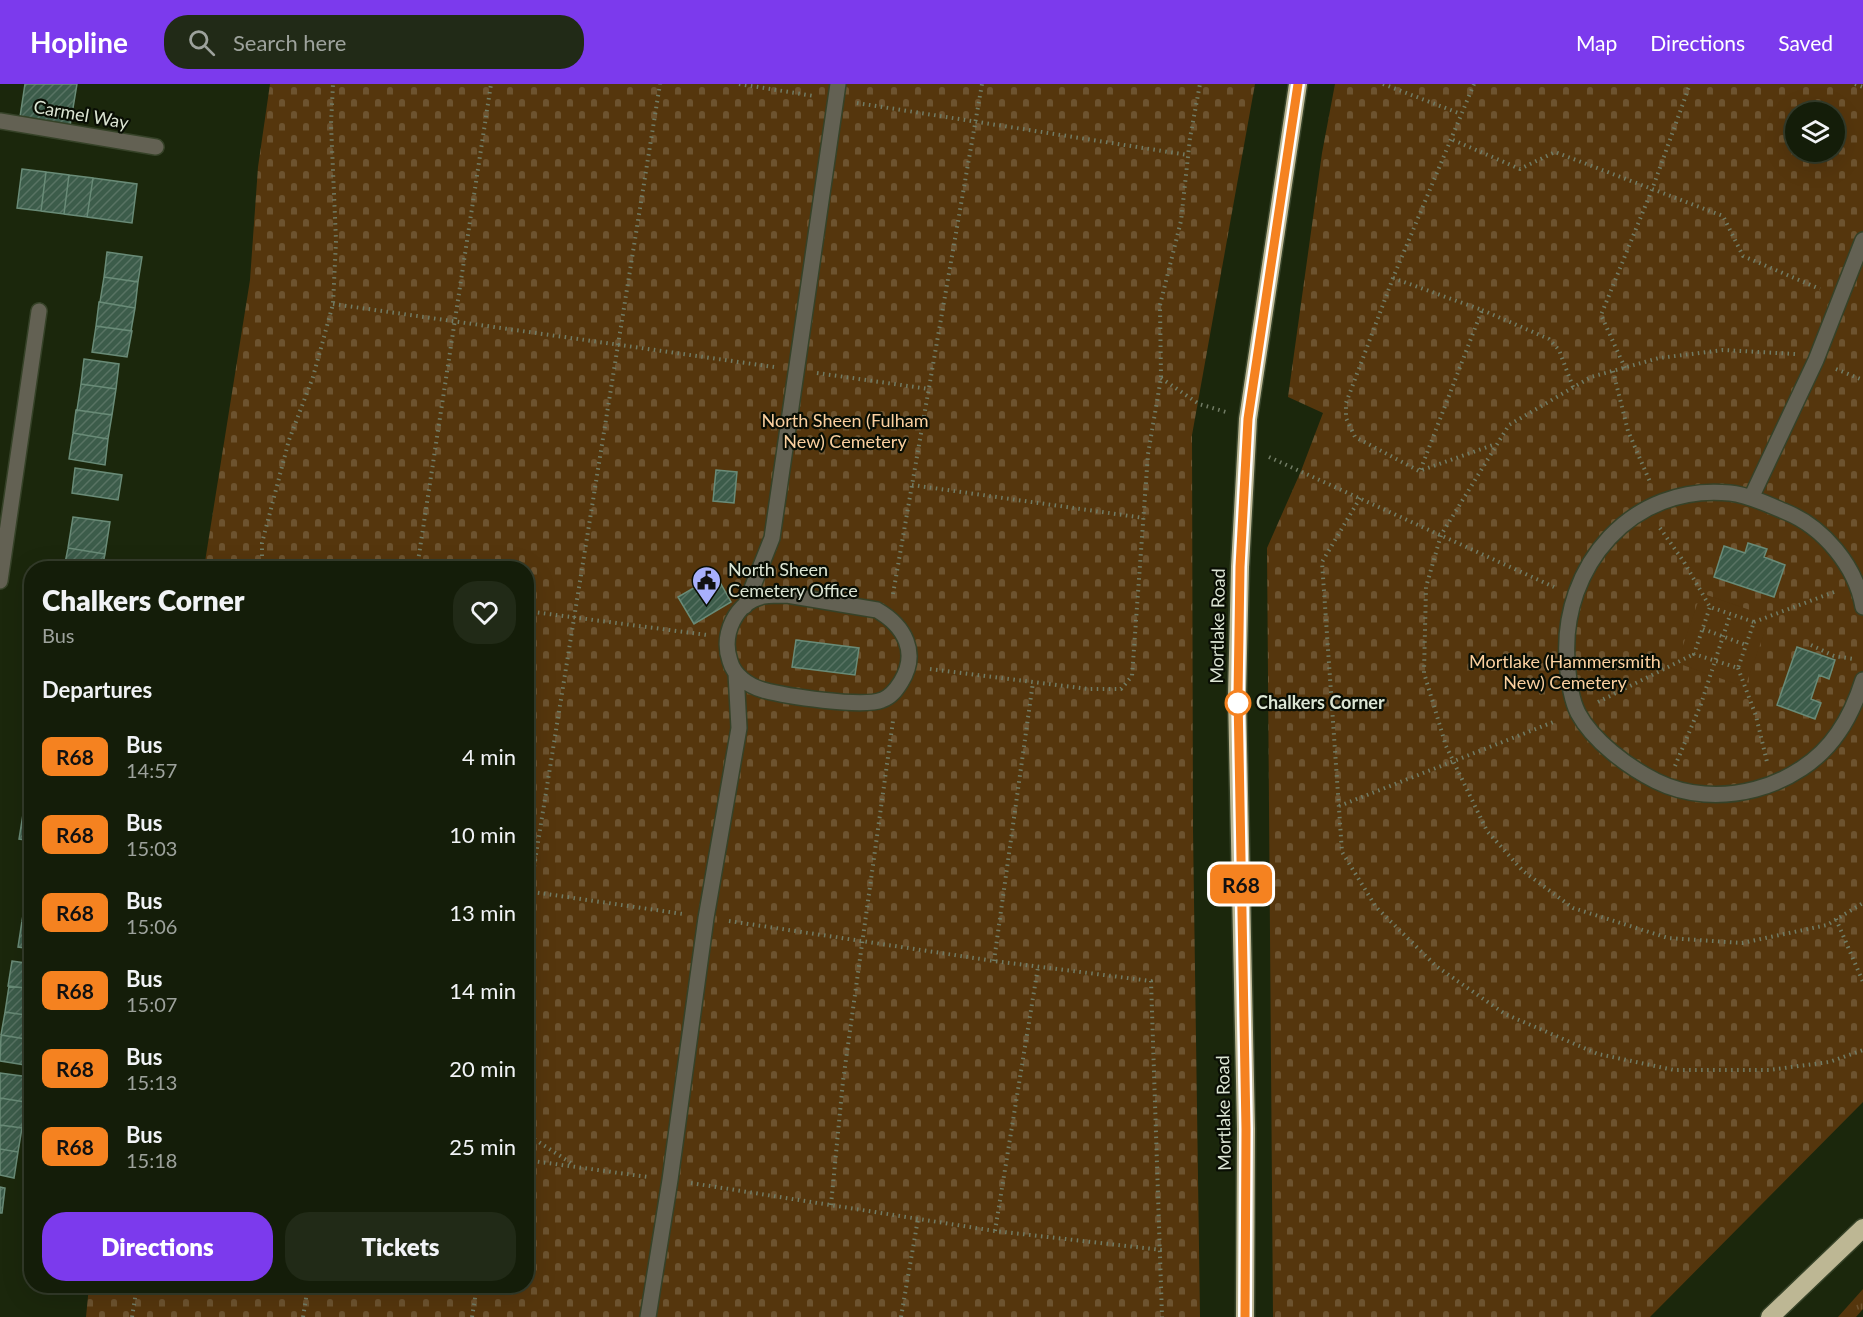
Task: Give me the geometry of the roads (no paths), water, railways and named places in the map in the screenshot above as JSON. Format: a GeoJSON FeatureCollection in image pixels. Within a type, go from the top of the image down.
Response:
{"type":"FeatureCollection","features":[{"type":"Feature","properties":{"kind":"highway","name":"Mortlake Road"},"geometry":{"type":"LineString","coordinates":[[1245,1317],[1246,1129],[1238,696],[1240,567],[1249,449],[1248,419],[1298,84]]}},
{"type":"Feature","properties":{"kind":"highway"},"geometry":{"type":"LineString","coordinates":[[1770,1317],[1863,1228]]}},
{"type":"Feature","properties":{"kind":"street"},"geometry":{"type":"LineString","coordinates":[[745,606],[772,538],[836,92]]}},
{"type":"Feature","properties":{"kind":"street","name":"Carmel Way"},"geometry":{"type":"LineString","coordinates":[[0,121],[156,147]]}},
{"type":"Feature","properties":{"kind":"street"},"geometry":{"type":"LineString","coordinates":[[1751,498],[1816,360],[1863,240]]}},
{"type":"Feature","properties":{"kind":"street"},"geometry":{"type":"LineString","coordinates":[[0,576],[39,311]]}},
{"type":"Feature","properties":{"kind":"street"},"geometry":{"type":"LineString","coordinates":[[1863,607],[1849,569],[1829,542],[1804,520],[1751,498],[1731,493],[1685,495],[1653,508],[1613,533],[1596,553],[1573,595],[1565,633],[1568,672],[1578,712],[1602,741],[1631,768],[1667,786],[1695,793],[1724,794],[1752,790],[1785,778],[1813,760],[1859,707],[1863,680]]}},
{"type":"Feature","properties":{"kind":"street"},"geometry":{"type":"LineString","coordinates":[[648,1317],[670,1180],[706,918],[739,728],[736,673],[730,662],[726,637],[734,618],[745,606],[762,596],[787,595],[877,610],[889,617],[904,635],[911,653],[907,673],[890,697],[862,704],[762,690],[736,673]]}},
{"type":"Feature","properties":{"kind":"place","name":"North Sheen Cemetery Office"},"geometry":{"type":"Point","coordinates":[707,606]}},
{"type":"Feature","properties":{"kind":"place","name":"Chalkers Corner"},"geometry":{"type":"Point","coordinates":[1238,703]}},
{"type":"Feature","properties":{"kind":"park label","name":"North Sheen (Fulham New) Cemetery"},"geometry":{"type":"Point","coordinates":[845,431]}},
{"type":"Feature","properties":{"kind":"park label","name":"Mortlake (Hammersmith New) Cemetery"},"geometry":{"type":"Point","coordinates":[1565,672]}}]}
